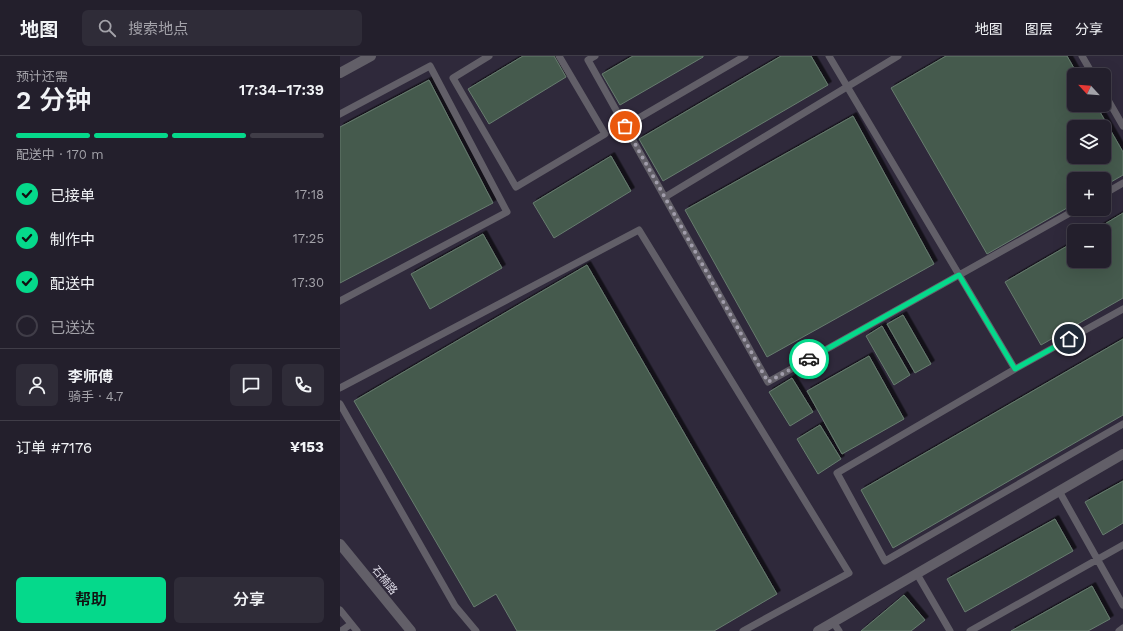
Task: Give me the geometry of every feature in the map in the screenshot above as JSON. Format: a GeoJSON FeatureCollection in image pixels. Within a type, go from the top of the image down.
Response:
{"type":"FeatureCollection","features":[{"type":"Feature","properties":{"kind":"street"},"geometry":{"type":"LineString","coordinates":[[340,72],[371,56]]}},
{"type":"Feature","properties":{"kind":"street"},"geometry":{"type":"LineString","coordinates":[[818,631],[836,627],[917,574],[1123,454]]}},
{"type":"Feature","properties":{"kind":"street","name":"石楠路"},"geometry":{"type":"LineString","coordinates":[[340,544],[411,631]]}},
{"type":"Feature","properties":{"kind":"lane"},"geometry":{"type":"LineString","coordinates":[[489,56],[453,78],[516,186],[605,134],[559,56]]}},
{"type":"Feature","properties":{"kind":"lane"},"geometry":{"type":"LineString","coordinates":[[594,56],[588,60],[768,382],[1067,215]]}},
{"type":"Feature","properties":{"kind":"lane"},"geometry":{"type":"LineString","coordinates":[[625,126],[745,56]]}},
{"type":"Feature","properties":{"kind":"lane"},"geometry":{"type":"LineString","coordinates":[[829,56],[1015,369]]}},
{"type":"Feature","properties":{"kind":"lane"},"geometry":{"type":"LineString","coordinates":[[665,197],[898,56]]}},
{"type":"Feature","properties":{"kind":"lane"},"geometry":{"type":"LineString","coordinates":[[1082,56],[1089,68]]}},
{"type":"Feature","properties":{"kind":"lane"},"geometry":{"type":"LineString","coordinates":[[340,114],[430,66],[507,212],[340,301]]}},
{"type":"Feature","properties":{"kind":"lane"},"geometry":{"type":"LineString","coordinates":[[1111,106],[1123,126]]}},
{"type":"Feature","properties":{"kind":"lane"},"geometry":{"type":"LineString","coordinates":[[1111,190],[1123,183]]}},
{"type":"Feature","properties":{"kind":"lane"},"geometry":{"type":"LineString","coordinates":[[340,388],[639,230],[849,573],[743,631]]}},
{"type":"Feature","properties":{"kind":"lane"},"geometry":{"type":"LineString","coordinates":[[1123,309],[1015,369],[837,473],[884,561],[1123,424]]}},
{"type":"Feature","properties":{"kind":"lane"},"geometry":{"type":"LineString","coordinates":[[340,404],[455,606],[476,631]]}},
{"type":"Feature","properties":{"kind":"lane"},"geometry":{"type":"LineString","coordinates":[[1059,491],[1123,605]]}},
{"type":"Feature","properties":{"kind":"lane"},"geometry":{"type":"LineString","coordinates":[[970,631],[1123,545]]}},
{"type":"Feature","properties":{"kind":"lane"},"geometry":{"type":"LineString","coordinates":[[917,574],[950,631]]}},
{"type":"Feature","properties":{"kind":"lane"},"geometry":{"type":"LineString","coordinates":[[340,610],[357,631]]}},
{"type":"Feature","properties":{"kind":"lane"},"geometry":{"type":"LineString","coordinates":[[341,631],[351,624]]}},
{"type":"Feature","properties":{"kind":"lane"},"geometry":{"type":"LineString","coordinates":[[1119,631],[1123,628]]}},
{"type":"Feature","properties":{"kind":"building"},"geometry":{"type":"Polygon","coordinates":[[[523,56],[554,56],[566,77],[489,124],[468,89],[523,56]]]}},
{"type":"Feature","properties":{"kind":"building"},"geometry":{"type":"Polygon","coordinates":[[[633,56],[703,57],[620,105],[602,74],[633,56]]]}},
{"type":"Feature","properties":{"kind":"building"},"geometry":{"type":"Polygon","coordinates":[[[781,56],[811,56],[828,85],[663,181],[639,139],[781,56]]]}},
{"type":"Feature","properties":{"kind":"building"},"geometry":{"type":"Polygon","coordinates":[[[946,56],[1067,56],[1074,68],[1067,68],[1067,112],[1100,112],[1105,120],[1067,120],[1067,164],[1111,164],[1111,131],[1123,152],[1123,175],[1111,182],[1111,172],[1067,172],[1067,208],[987,254],[891,88],[946,56]]]}},
{"type":"Feature","properties":{"kind":"building"},"geometry":{"type":"Polygon","coordinates":[[[429,80],[493,203],[340,283],[340,127],[429,80]]]}},
{"type":"Feature","properties":{"kind":"building"},"geometry":{"type":"Polygon","coordinates":[[[853,116],[934,264],[767,357],[685,210],[853,116]]]}},
{"type":"Feature","properties":{"kind":"building"},"geometry":{"type":"Polygon","coordinates":[[[611,156],[631,191],[554,238],[533,203],[611,156]]]}},
{"type":"Feature","properties":{"kind":"building"},"geometry":{"type":"Polygon","coordinates":[[[1123,213],[1123,298],[1041,345],[1005,282],[1067,246],[1067,268],[1111,268],[1111,224],[1105,224],[1123,213]]]}},
{"type":"Feature","properties":{"kind":"building"},"geometry":{"type":"Polygon","coordinates":[[[483,234],[502,268],[430,309],[411,274],[483,234]]]}},
{"type":"Feature","properties":{"kind":"building"},"geometry":{"type":"Polygon","coordinates":[[[587,265],[777,594],[714,631],[517,631],[496,594],[474,607],[354,401],[587,265]]]}},
{"type":"Feature","properties":{"kind":"building"},"geometry":{"type":"Polygon","coordinates":[[[903,315],[931,364],[915,373],[887,324],[903,315]]]}},
{"type":"Feature","properties":{"kind":"building"},"geometry":{"type":"Polygon","coordinates":[[[882,326],[910,375],[894,385],[866,336],[882,326]]]}},
{"type":"Feature","properties":{"kind":"building"},"geometry":{"type":"Polygon","coordinates":[[[1123,339],[1123,415],[893,548],[861,490],[1123,339]]]}},
{"type":"Feature","properties":{"kind":"building"},"geometry":{"type":"Polygon","coordinates":[[[869,356],[904,419],[842,454],[807,391],[869,356]]]}},
{"type":"Feature","properties":{"kind":"building"},"geometry":{"type":"Polygon","coordinates":[[[792,378],[813,412],[790,426],[769,392],[792,378]]]}},
{"type":"Feature","properties":{"kind":"building"},"geometry":{"type":"Polygon","coordinates":[[[820,425],[841,459],[818,474],[797,439],[820,425]]]}},
{"type":"Feature","properties":{"kind":"building"},"geometry":{"type":"Polygon","coordinates":[[[1123,481],[1123,523],[1103,535],[1085,502],[1123,481]]]}},
{"type":"Feature","properties":{"kind":"building"},"geometry":{"type":"Polygon","coordinates":[[[1055,519],[1073,551],[965,612],[947,579],[1055,519]]]}},
{"type":"Feature","properties":{"kind":"building"},"geometry":{"type":"Polygon","coordinates":[[[1092,586],[1110,619],[1088,631],[1011,631],[1092,586]]]}},
{"type":"Feature","properties":{"kind":"building"},"geometry":{"type":"Polygon","coordinates":[[[904,595],[925,620],[911,631],[861,631],[904,595]]]}},
{"type":"Feature","properties":{"kind":"way so far"},"geometry":{"type":"LineString","coordinates":[[625,126],[768,382],[809,359]]}},
{"type":"Feature","properties":{"kind":"route"},"geometry":{"type":"LineString","coordinates":[[809,359],[959,275],[1015,369],[1069,339]]}}]}
